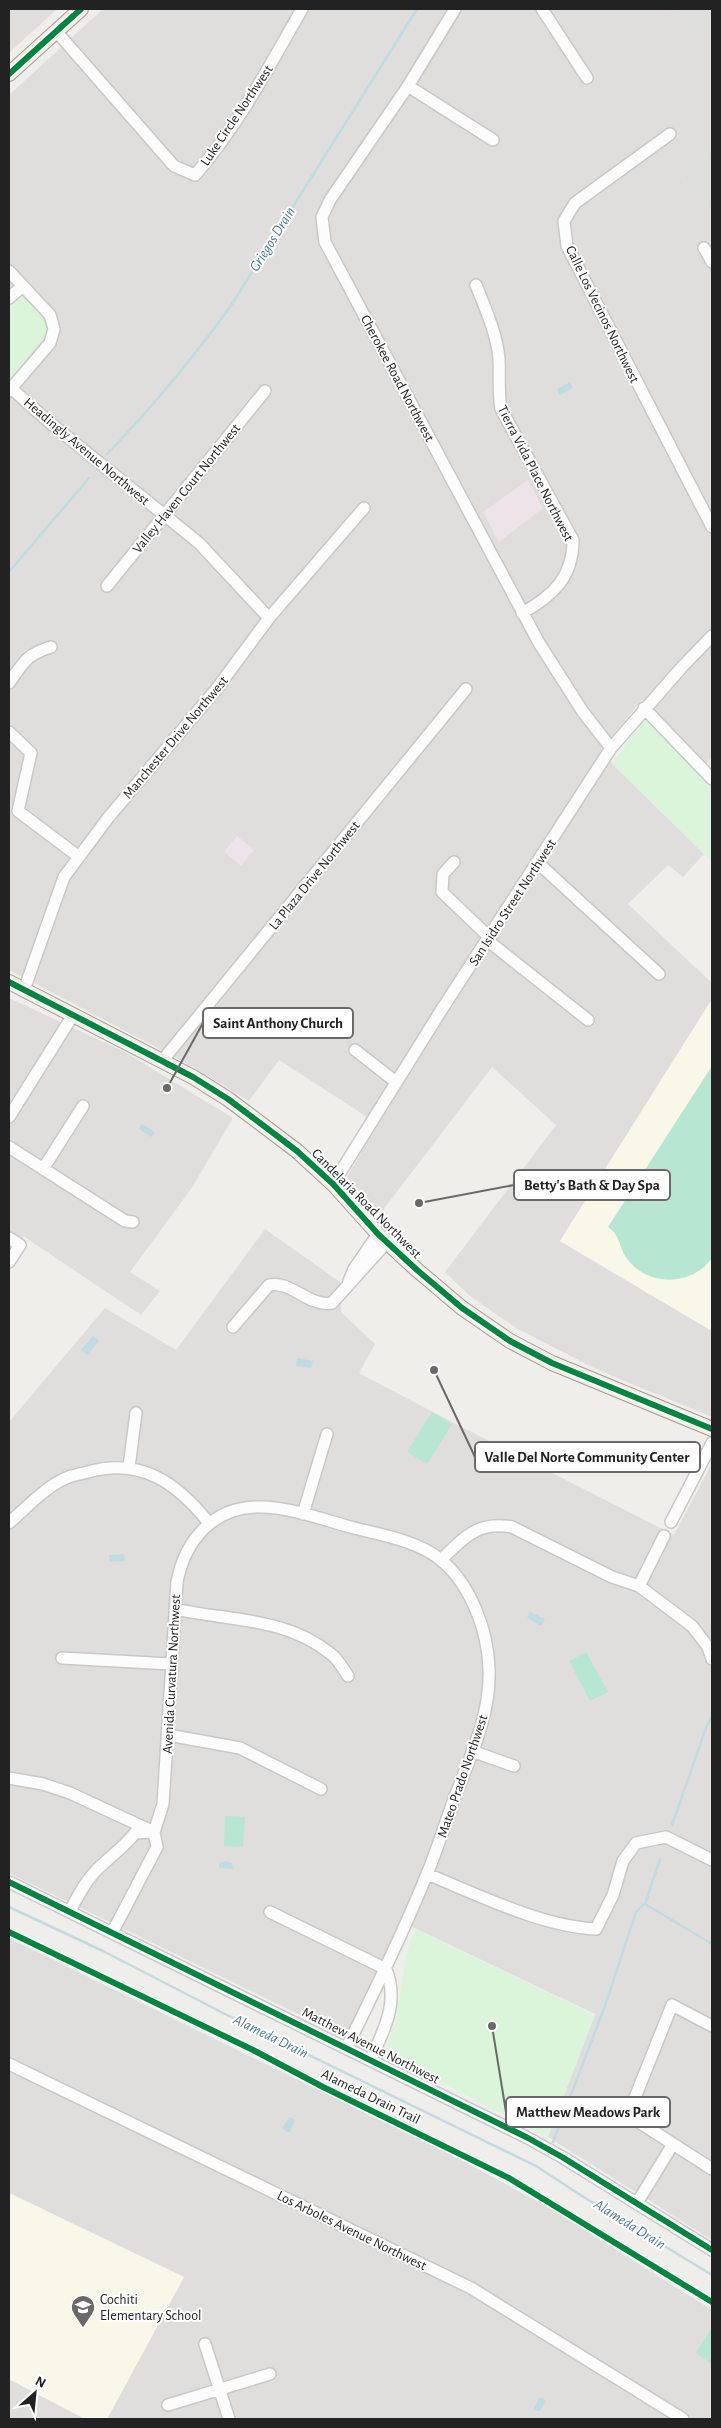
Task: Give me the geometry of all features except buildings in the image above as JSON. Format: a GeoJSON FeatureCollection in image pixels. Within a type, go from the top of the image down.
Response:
{"type":"FeatureCollection","features":[{"type":"Feature","properties":{"kind":"main road"},"geometry":{"type":"LineString","coordinates":[[9,74],[81,9]]}},
{"type":"Feature","properties":{"kind":"main road","name":"Candelaria Road Northwest"},"geometry":{"type":"LineString","coordinates":[[9,982],[162,1061],[228,1099],[297,1151],[333,1184],[382,1238],[462,1308],[510,1341],[552,1363],[712,1429]]}},
{"type":"Feature","properties":{"kind":"street","name":"Luke Circle Northwest"},"geometry":{"type":"LineString","coordinates":[[56,31],[174,166],[195,175],[212,156],[268,69],[302,9]]}},
{"type":"Feature","properties":{"kind":"street","name":"Cherokee Road Northwest"},"geometry":{"type":"LineString","coordinates":[[455,9],[408,86],[330,200],[322,217],[325,242],[522,613],[582,712],[611,748]]}},
{"type":"Feature","properties":{"kind":"street"},"geometry":{"type":"LineString","coordinates":[[542,9],[587,78]]}},
{"type":"Feature","properties":{"kind":"street"},"geometry":{"type":"LineString","coordinates":[[408,86],[493,140]]}},
{"type":"Feature","properties":{"kind":"street","name":"Calle Los Vecinos Northwest"},"geometry":{"type":"LineString","coordinates":[[670,134],[575,203],[564,222],[567,246],[712,527]]}},
{"type":"Feature","properties":{"kind":"street"},"geometry":{"type":"LineString","coordinates":[[704,248],[712,262]]}},
{"type":"Feature","properties":{"kind":"street","name":"Headingly Avenue Northwest"},"geometry":{"type":"LineString","coordinates":[[9,270],[50,315],[54,329],[50,343],[10,390],[199,543],[269,618]]}},
{"type":"Feature","properties":{"kind":"street","name":"Tierra Vida Place Northwest"},"geometry":{"type":"LineString","coordinates":[[476,285],[487,311],[499,358],[498,392],[501,409],[573,540],[573,556],[558,587],[545,600],[522,613]]}},
{"type":"Feature","properties":{"kind":"street"},"geometry":{"type":"LineString","coordinates":[[9,298],[23,286]]}},
{"type":"Feature","properties":{"kind":"street","name":"Valley Haven Court Northwest"},"geometry":{"type":"LineString","coordinates":[[107,586],[265,391]]}},
{"type":"Feature","properties":{"kind":"street","name":"Manchester Drive Northwest"},"geometry":{"type":"LineString","coordinates":[[24,990],[64,877],[108,818],[218,687],[269,618],[364,508]]}},
{"type":"Feature","properties":{"kind":"street","name":"San Isidro Street Northwest"},"geometry":{"type":"LineString","coordinates":[[333,1184],[488,936],[538,863],[611,748],[644,708],[712,636]]}},
{"type":"Feature","properties":{"kind":"street"},"geometry":{"type":"LineString","coordinates":[[9,683],[34,652],[51,647]]}},
{"type":"Feature","properties":{"kind":"street","name":"La Plaza Drive Northwest"},"geometry":{"type":"LineString","coordinates":[[162,1061],[466,689]]}},
{"type":"Feature","properties":{"kind":"street"},"geometry":{"type":"LineString","coordinates":[[644,708],[712,779]]}},
{"type":"Feature","properties":{"kind":"street"},"geometry":{"type":"LineString","coordinates":[[9,732],[31,753],[18,811],[79,857]]}},
{"type":"Feature","properties":{"kind":"street"},"geometry":{"type":"LineString","coordinates":[[454,862],[443,874],[442,892],[488,936],[492,944],[588,1020]]}},
{"type":"Feature","properties":{"kind":"street"},"geometry":{"type":"LineString","coordinates":[[538,863],[659,974]]}},
{"type":"Feature","properties":{"kind":"street"},"geometry":{"type":"LineString","coordinates":[[9,1117],[72,1015]]}},
{"type":"Feature","properties":{"kind":"street"},"geometry":{"type":"LineString","coordinates":[[355,1050],[396,1082]]}},
{"type":"Feature","properties":{"kind":"street"},"geometry":{"type":"LineString","coordinates":[[43,1169],[83,1106]]}},
{"type":"Feature","properties":{"kind":"street"},"geometry":{"type":"LineString","coordinates":[[9,1147],[125,1222],[134,1222]]}},
{"type":"Feature","properties":{"kind":"street"},"geometry":{"type":"LineString","coordinates":[[9,1238],[20,1245],[9,1262]]}},
{"type":"Feature","properties":{"kind":"street"},"geometry":{"type":"LineString","coordinates":[[232,1327],[268,1285],[277,1283],[316,1303],[326,1304],[337,1299],[382,1238]]}},
{"type":"Feature","properties":{"kind":"street"},"geometry":{"type":"LineString","coordinates":[[129,1467],[136,1412]]}},
{"type":"Feature","properties":{"kind":"street"},"geometry":{"type":"LineString","coordinates":[[302,1514],[327,1434]]}},
{"type":"Feature","properties":{"kind":"street"},"geometry":{"type":"LineString","coordinates":[[671,1522],[712,1443]]}},
{"type":"Feature","properties":{"kind":"street"},"geometry":{"type":"LineString","coordinates":[[9,1523],[32,1502],[66,1478],[104,1467],[129,1467],[153,1474],[178,1489],[208,1523]]}},
{"type":"Feature","properties":{"kind":"street","name":"Mateo Prado Northwest"},"geometry":{"type":"LineString","coordinates":[[208,1523],[225,1515],[257,1506],[302,1514],[419,1547],[441,1560],[465,1590],[476,1612],[486,1641],[489,1686],[487,1702],[472,1751],[427,1874],[386,1969],[347,2047]]}},
{"type":"Feature","properties":{"kind":"street","name":"Avenida Curvatura Northwest"},"geometry":{"type":"LineString","coordinates":[[113,1931],[157,1848],[154,1832],[163,1804],[175,1609],[181,1563],[187,1550],[208,1523]]}},
{"type":"Feature","properties":{"kind":"street"},"geometry":{"type":"LineString","coordinates":[[441,1560],[473,1531],[494,1524],[512,1527],[612,1577],[640,1586],[692,1626],[708,1647],[712,1659]]}},
{"type":"Feature","properties":{"kind":"street"},"geometry":{"type":"LineString","coordinates":[[640,1586],[664,1536]]}},
{"type":"Feature","properties":{"kind":"street"},"geometry":{"type":"LineString","coordinates":[[175,1609],[198,1614],[261,1621],[301,1635],[333,1655],[348,1676]]}},
{"type":"Feature","properties":{"kind":"street"},"geometry":{"type":"LineString","coordinates":[[62,1658],[171,1664]]}},
{"type":"Feature","properties":{"kind":"street"},"geometry":{"type":"LineString","coordinates":[[168,1735],[240,1748],[321,1789]]}},
{"type":"Feature","properties":{"kind":"street"},"geometry":{"type":"LineString","coordinates":[[472,1751],[514,1766]]}},
{"type":"Feature","properties":{"kind":"street"},"geometry":{"type":"LineString","coordinates":[[9,1778],[44,1784],[70,1793],[154,1832]]}},
{"type":"Feature","properties":{"kind":"street"},"geometry":{"type":"LineString","coordinates":[[70,1911],[94,1872],[123,1848],[135,1833],[154,1832]]}},
{"type":"Feature","properties":{"kind":"street"},"geometry":{"type":"LineString","coordinates":[[427,1874],[496,1902],[571,1928],[596,1929],[613,1895],[624,1861],[636,1843],[666,1837],[712,1860]]}},
{"type":"Feature","properties":{"kind":"street","name":"Matthew Avenue Northwest"},"geometry":{"type":"LineString","coordinates":[[9,1882],[113,1931],[545,2147],[712,2250]]}},
{"type":"Feature","properties":{"kind":"street"},"geometry":{"type":"LineString","coordinates":[[270,1912],[386,1969],[392,1985],[392,2006],[371,2059]]}},
{"type":"Feature","properties":{"kind":"street"},"geometry":{"type":"LineString","coordinates":[[712,2026],[672,2005],[628,2115],[712,2169]]}},
{"type":"Feature","properties":{"kind":"street","name":"Los Arboles Avenue Northwest"},"geometry":{"type":"LineString","coordinates":[[9,2064],[471,2288],[683,2419]]}},
{"type":"Feature","properties":{"kind":"street"},"geometry":{"type":"LineString","coordinates":[[637,2204],[673,2144]]}},
{"type":"Feature","properties":{"kind":"street"},"geometry":{"type":"LineString","coordinates":[[205,2344],[230,2419]]}},
{"type":"Feature","properties":{"kind":"street"},"geometry":{"type":"LineString","coordinates":[[168,2406],[270,2374]]}},
{"type":"Feature","properties":{"kind":"shaded area"},"geometry":{"type":"Polygon","coordinates":[[[9,9],[57,9],[9,53],[9,9]]]}},
{"type":"Feature","properties":{"kind":"shaded area"},"geometry":{"type":"Polygon","coordinates":[[[103,9],[666,9],[708,33],[712,40],[712,149],[682,177],[712,216],[712,757],[706,764],[642,700],[600,751],[704,854],[683,877],[668,865],[628,904],[712,983],[712,999],[560,1241],[712,1331],[712,1417],[596,1369],[516,1328],[470,1296],[445,1272],[556,1125],[492,1067],[380,1214],[347,1177],[378,1124],[279,1060],[249,1101],[179,1059],[9,970],[9,95],[103,9]]]}},
{"type":"Feature","properties":{"kind":"shaded area"},"geometry":{"type":"Polygon","coordinates":[[[665,9],[712,9],[712,40],[707,33],[665,9]]]}},
{"type":"Feature","properties":{"kind":"shaded area"},"geometry":{"type":"Polygon","coordinates":[[[712,149],[712,216],[682,177],[712,149]]]}},
{"type":"Feature","properties":{"kind":"shaded area"},"geometry":{"type":"Polygon","coordinates":[[[528,480],[543,508],[499,542],[483,512],[528,480]]]}},
{"type":"Feature","properties":{"kind":"shaded area"},"geometry":{"type":"Polygon","coordinates":[[[237,836],[254,850],[241,866],[224,852],[237,836]]]}},
{"type":"Feature","properties":{"kind":"shaded area"},"geometry":{"type":"Polygon","coordinates":[[[9,998],[125,1052],[233,1118],[191,1189],[130,1272],[160,1291],[141,1315],[23,1236],[9,1258],[9,998]]]}},
{"type":"Feature","properties":{"kind":"shaded area"},"geometry":{"type":"Polygon","coordinates":[[[712,999],[712,1331],[560,1241],[712,999]]]}},
{"type":"Feature","properties":{"kind":"shaded area"},"geometry":{"type":"Polygon","coordinates":[[[159,1077],[180,1090],[174,1100],[153,1086],[159,1077]]]}},
{"type":"Feature","properties":{"kind":"shaded area"},"geometry":{"type":"Polygon","coordinates":[[[265,1229],[340,1282],[341,1312],[375,1344],[359,1373],[456,1424],[674,1535],[712,1463],[712,2240],[548,2137],[595,2014],[400,1921],[347,2038],[9,1873],[9,1422],[105,1308],[176,1350],[265,1229]]]}},
{"type":"Feature","properties":{"kind":"shaded area"},"geometry":{"type":"Polygon","coordinates":[[[9,1938],[457,2158],[550,2208],[712,2310],[712,2419],[107,2419],[184,2277],[9,2193],[9,1938]]]}},
{"type":"Feature","properties":{"kind":"shaded area","name":"Cochiti Elementary School"},"geometry":{"type":"Polygon","coordinates":[[[9,2193],[184,2277],[107,2419],[85,2419],[9,2379],[9,2193]]]}},
{"type":"Feature","properties":{"kind":"shaded area"},"geometry":{"type":"Polygon","coordinates":[[[9,2379],[85,2419],[9,2419],[9,2379]]]}},
{"type":"Feature","properties":{"kind":"green space"},"geometry":{"type":"Polygon","coordinates":[[[22,297],[43,318],[47,334],[9,382],[9,306],[22,297]]]}},
{"type":"Feature","properties":{"kind":"green space"},"geometry":{"type":"Polygon","coordinates":[[[643,719],[657,727],[712,785],[712,862],[612,764],[643,719]]]}},
{"type":"Feature","properties":{"kind":"green space"},"geometry":{"type":"Polygon","coordinates":[[[712,1066],[712,1258],[704,1267],[693,1274],[670,1280],[659,1279],[637,1269],[628,1260],[616,1235],[608,1227],[712,1066]]]}},
{"type":"Feature","properties":{"kind":"green space"},"geometry":{"type":"Polygon","coordinates":[[[432,1412],[452,1424],[427,1464],[407,1452],[432,1412]]]}},
{"type":"Feature","properties":{"kind":"green space"},"geometry":{"type":"Polygon","coordinates":[[[586,1652],[608,1692],[590,1701],[569,1661],[586,1652]]]}},
{"type":"Feature","properties":{"kind":"green space"},"geometry":{"type":"Polygon","coordinates":[[[225,1816],[245,1817],[243,1847],[224,1846],[225,1816]]]}},
{"type":"Feature","properties":{"kind":"green space"},"geometry":{"type":"Polygon","coordinates":[[[415,1929],[595,2015],[548,2137],[387,2055],[389,2039],[397,2014],[406,1960],[415,1929]]]}},
{"type":"Feature","properties":{"kind":"green space"},"geometry":{"type":"Polygon","coordinates":[[[712,2327],[712,2364],[696,2353],[712,2327]]]}},
{"type":"Feature","properties":{"kind":"water"},"geometry":{"type":"Polygon","coordinates":[[[570,382],[573,388],[560,395],[557,389],[570,382]]]}},
{"type":"Feature","properties":{"kind":"water"},"geometry":{"type":"Polygon","coordinates":[[[142,1124],[155,1132],[151,1137],[139,1129],[142,1124]]]}},
{"type":"Feature","properties":{"kind":"water"},"geometry":{"type":"Polygon","coordinates":[[[93,1336],[99,1341],[87,1355],[81,1350],[93,1336]]]}},
{"type":"Feature","properties":{"kind":"water"},"geometry":{"type":"Polygon","coordinates":[[[297,1358],[313,1361],[311,1368],[296,1366],[297,1358]]]}},
{"type":"Feature","properties":{"kind":"water"},"geometry":{"type":"Polygon","coordinates":[[[124,1554],[125,1561],[110,1562],[109,1555],[124,1554]]]}},
{"type":"Feature","properties":{"kind":"water"},"geometry":{"type":"Polygon","coordinates":[[[530,1612],[545,1619],[541,1626],[527,1618],[530,1612]]]}},
{"type":"Feature","properties":{"kind":"water"},"geometry":{"type":"Polygon","coordinates":[[[226,1861],[232,1863],[233,1869],[219,1868],[219,1863],[226,1861]]]}},
{"type":"Feature","properties":{"kind":"water"},"geometry":{"type":"Polygon","coordinates":[[[289,2117],[295,2119],[290,2132],[287,2132],[282,2128],[289,2117]]]}},
{"type":"Feature","properties":{"kind":"water"},"geometry":{"type":"Polygon","coordinates":[[[539,2398],[544,2398],[545,2402],[540,2411],[537,2411],[534,2408],[539,2398]]]}},
{"type":"Feature","properties":{"kind":"waterway","name":"Griegos Drain"},"geometry":{"type":"LineString","coordinates":[[107,454],[171,383],[230,307],[417,9]]}},
{"type":"Feature","properties":{"kind":"waterway","name":"Griegos Drain"},"geometry":{"type":"LineString","coordinates":[[9,572],[89,478]]}},
{"type":"Feature","properties":{"kind":"waterway"},"geometry":{"type":"LineString","coordinates":[[672,1825],[707,1725],[712,1717]]}},
{"type":"Feature","properties":{"kind":"waterway"},"geometry":{"type":"LineString","coordinates":[[660,1859],[645,1904],[712,1944]]}},
{"type":"Feature","properties":{"kind":"waterway"},"geometry":{"type":"LineString","coordinates":[[553,2142],[606,2003],[636,1912],[645,1903]]}},
{"type":"Feature","properties":{"kind":"waterway","name":"Alameda Drain"},"geometry":{"type":"LineString","coordinates":[[9,1907],[103,1951],[225,2014],[536,2166],[712,2275]]}},
{"type":"Feature","properties":{"kind":"cycle path"},"geometry":{"type":"LineString","coordinates":[[9,74],[81,9]]}},
{"type":"Feature","properties":{"kind":"cycle path"},"geometry":{"type":"LineString","coordinates":[[9,982],[193,1077],[228,1099],[297,1151],[333,1184],[378,1234],[417,1270],[462,1308],[510,1341],[552,1363],[712,1429]]}},
{"type":"Feature","properties":{"kind":"cycle path"},"geometry":{"type":"LineString","coordinates":[[9,1882],[528,2138],[712,2250]]}},
{"type":"Feature","properties":{"kind":"cycle path","name":"Alameda Drain Trail"},"geometry":{"type":"LineString","coordinates":[[9,1932],[253,2050],[323,2087],[509,2178],[712,2302]]}},
{"type":"Feature","properties":{"kind":"place","name":"Saint Anthony Church"},"geometry":{"type":"Point","coordinates":[167,1088]}},
{"type":"Feature","properties":{"kind":"place","name":"Betty's Bath & Day Spa"},"geometry":{"type":"Point","coordinates":[419,1203]}},
{"type":"Feature","properties":{"kind":"place","name":"Valle Del Norte Community Center"},"geometry":{"type":"Point","coordinates":[434,1370]}},
{"type":"Feature","properties":{"kind":"place","name":"Matthew Meadows Park"},"geometry":{"type":"Point","coordinates":[492,2026]}},
{"type":"Feature","properties":{"kind":"place","name":"Cochiti Elementary School"},"geometry":{"type":"Point","coordinates":[83,2328]}}]}
